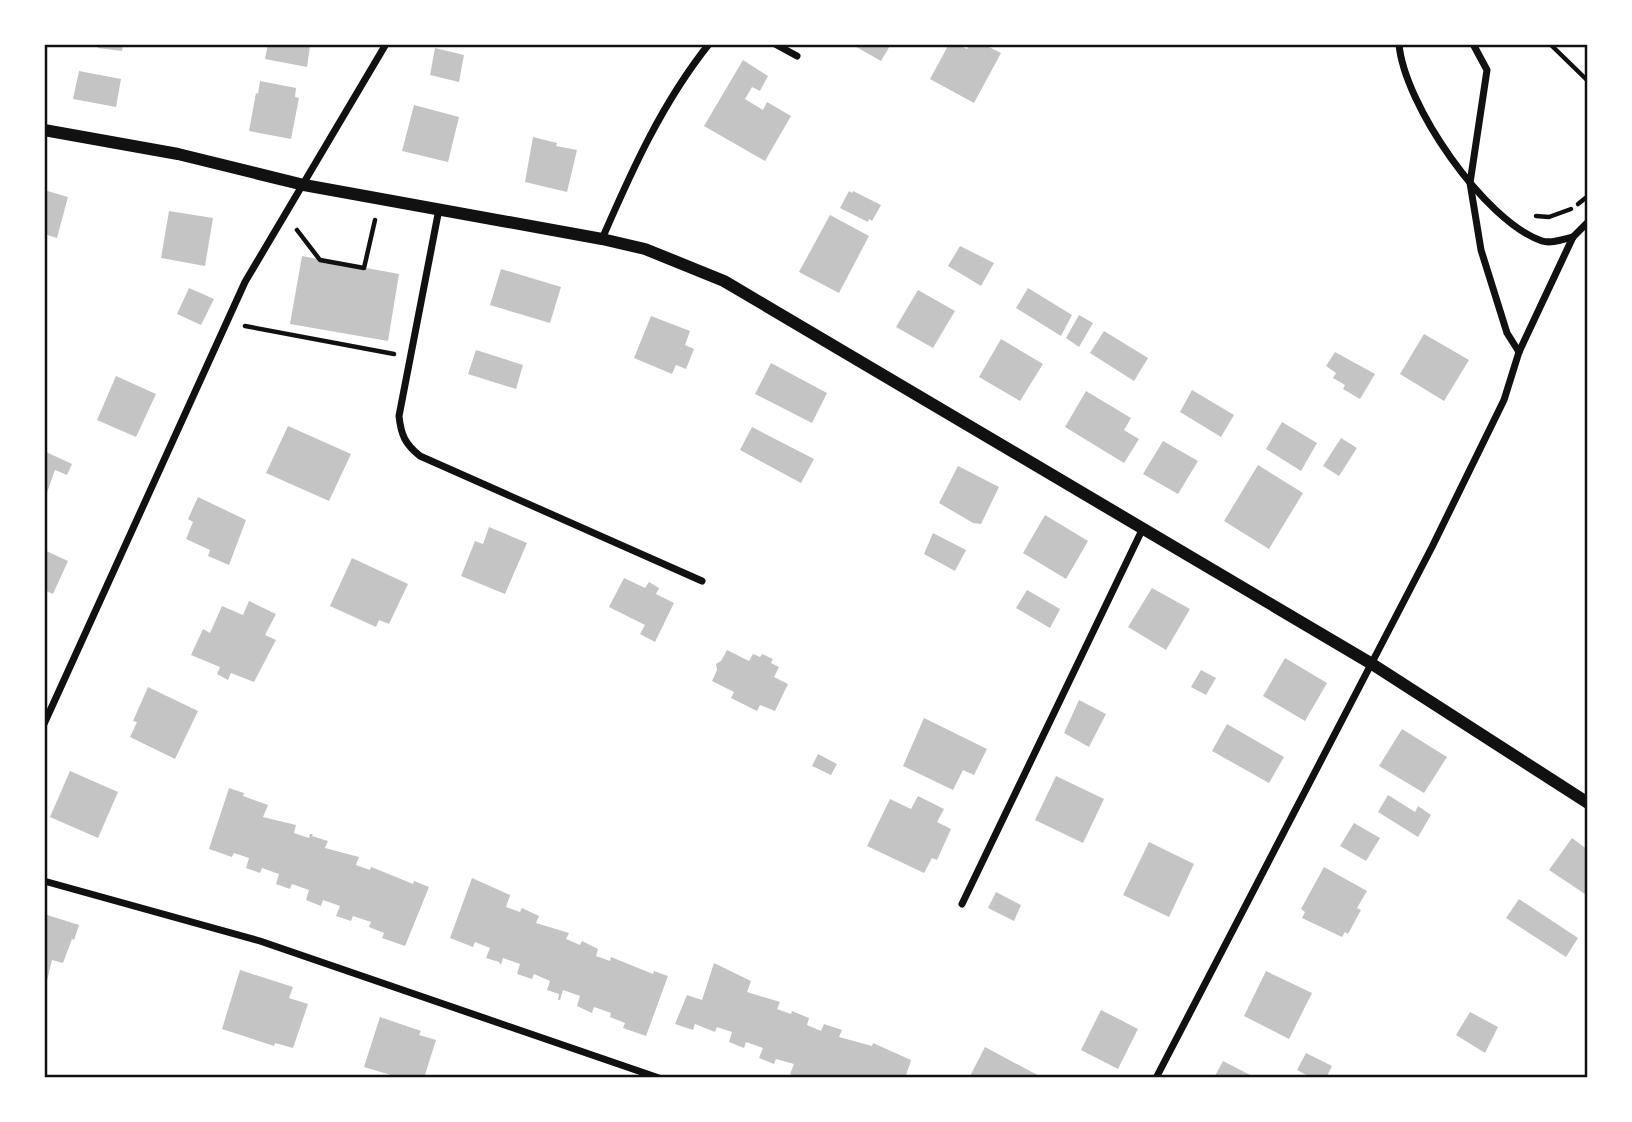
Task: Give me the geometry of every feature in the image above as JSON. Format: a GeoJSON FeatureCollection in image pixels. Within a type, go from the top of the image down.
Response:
{"type":"FeatureCollection","features":[{"type":"Feature","properties":{"kind":"street"},"geometry":{"type":"LineString","coordinates":[[44,724],[245,282],[386,44]]}},
{"type":"Feature","properties":{"kind":"street"},"geometry":{"type":"LineString","coordinates":[[602,239],[643,145],[690,68],[709,44]]}},
{"type":"Feature","properties":{"kind":"street"},"geometry":{"type":"LineString","coordinates":[[775,44],[797,56]]}},
{"type":"Feature","properties":{"kind":"street"},"geometry":{"type":"LineString","coordinates":[[1399,44],[1413,89],[1437,137],[1469,183],[1513,226],[1545,242],[1573,237]]}},
{"type":"Feature","properties":{"kind":"street"},"geometry":{"type":"LineString","coordinates":[[1473,44],[1486,70],[1469,183],[1481,250],[1507,332],[1519,352]]}},
{"type":"Feature","properties":{"kind":"street"},"geometry":{"type":"LineString","coordinates":[[44,130],[178,154],[304,185],[602,239],[645,249],[724,281],[1372,664],[1588,803]]}},
{"type":"Feature","properties":{"kind":"street"},"geometry":{"type":"LineString","coordinates":[[439,209],[399,416],[401,433],[409,447],[420,456],[702,580]]}},
{"type":"Feature","properties":{"kind":"street"},"geometry":{"type":"LineString","coordinates":[[1156,1078],[1372,664],[1504,400],[1519,352],[1573,237],[1588,222]]}},
{"type":"Feature","properties":{"kind":"street"},"geometry":{"type":"LineString","coordinates":[[962,904],[1143,528]]}},
{"type":"Feature","properties":{"kind":"street"},"geometry":{"type":"LineString","coordinates":[[44,881],[260,941],[659,1078]]}},
{"type":"Feature","properties":{"kind":"path"},"geometry":{"type":"LineString","coordinates":[[1550,44],[1588,81]]}},
{"type":"Feature","properties":{"kind":"path"},"geometry":{"type":"LineString","coordinates":[[1527,233],[1537,215],[1549,217],[1567,211],[1588,196]]}},
{"type":"Feature","properties":{"kind":"path"},"geometry":{"type":"LineString","coordinates":[[285,216],[320,260],[364,268],[380,198]]}},
{"type":"Feature","properties":{"kind":"path"},"geometry":{"type":"LineString","coordinates":[[227,323],[411,357]]}},
{"type":"Feature","properties":{"kind":"building"},"geometry":{"type":"Polygon","coordinates":[[[99,44],[123,44],[122,51],[98,48],[99,44]]]}},
{"type":"Feature","properties":{"kind":"building"},"geometry":{"type":"Polygon","coordinates":[[[268,44],[310,46],[307,67],[265,59],[268,44]]]}},
{"type":"Feature","properties":{"kind":"building"},"geometry":{"type":"Polygon","coordinates":[[[851,44],[891,44],[881,61],[851,44]]]}},
{"type":"Feature","properties":{"kind":"building"},"geometry":{"type":"Polygon","coordinates":[[[949,44],[967,49],[970,44],[983,44],[1001,53],[974,103],[930,79],[949,44]]]}},
{"type":"Feature","properties":{"kind":"building"},"geometry":{"type":"Polygon","coordinates":[[[435,48],[464,55],[459,82],[430,75],[435,48]]]}},
{"type":"Feature","properties":{"kind":"building"},"geometry":{"type":"Polygon","coordinates":[[[743,60],[768,76],[760,91],[752,87],[745,99],[763,110],[767,102],[791,116],[765,161],[704,126],[743,60]]]}},
{"type":"Feature","properties":{"kind":"building"},"geometry":{"type":"Polygon","coordinates":[[[79,71],[121,79],[116,107],[73,99],[79,71]]]}},
{"type":"Feature","properties":{"kind":"building"},"geometry":{"type":"Polygon","coordinates":[[[260,81],[296,88],[295,97],[299,98],[291,139],[249,131],[260,81]]]}},
{"type":"Feature","properties":{"kind":"building"},"geometry":{"type":"Polygon","coordinates":[[[414,105],[459,117],[448,162],[402,151],[414,105]]]}},
{"type":"Feature","properties":{"kind":"building"},"geometry":{"type":"Polygon","coordinates":[[[533,137],[557,143],[556,146],[577,150],[567,192],[525,182],[533,137]]]}},
{"type":"Feature","properties":{"kind":"building"},"geometry":{"type":"Polygon","coordinates":[[[44,190],[68,197],[57,238],[44,234],[44,190]]]}},
{"type":"Feature","properties":{"kind":"building"},"geometry":{"type":"Polygon","coordinates":[[[849,191],[881,205],[872,221],[869,219],[868,222],[840,208],[849,191]]]}},
{"type":"Feature","properties":{"kind":"building"},"geometry":{"type":"Polygon","coordinates":[[[169,211],[213,218],[205,266],[161,258],[169,211]]]}},
{"type":"Feature","properties":{"kind":"building"},"geometry":{"type":"Polygon","coordinates":[[[830,215],[869,236],[839,293],[799,272],[830,215]]]}},
{"type":"Feature","properties":{"kind":"building"},"geometry":{"type":"Polygon","coordinates":[[[960,246],[994,263],[981,286],[948,266],[960,246]]]}},
{"type":"Feature","properties":{"kind":"building"},"geometry":{"type":"Polygon","coordinates":[[[302,256],[399,274],[388,341],[290,324],[302,256]]]}},
{"type":"Feature","properties":{"kind":"building"},"geometry":{"type":"Polygon","coordinates":[[[501,269],[561,287],[550,323],[490,305],[501,269]]]}},
{"type":"Feature","properties":{"kind":"building"},"geometry":{"type":"Polygon","coordinates":[[[189,288],[214,299],[201,325],[177,314],[189,288]]]}},
{"type":"Feature","properties":{"kind":"building"},"geometry":{"type":"Polygon","coordinates":[[[1028,288],[1072,315],[1061,336],[1016,308],[1028,288]]]}},
{"type":"Feature","properties":{"kind":"building"},"geometry":{"type":"Polygon","coordinates":[[[918,290],[955,311],[933,348],[896,327],[918,290]]]}},
{"type":"Feature","properties":{"kind":"building"},"geometry":{"type":"Polygon","coordinates":[[[1079,315],[1093,323],[1079,347],[1066,338],[1079,315]]]}},
{"type":"Feature","properties":{"kind":"building"},"geometry":{"type":"Polygon","coordinates":[[[651,316],[690,331],[685,345],[694,349],[686,369],[676,365],[672,374],[634,358],[651,316]]]}},
{"type":"Feature","properties":{"kind":"building"},"geometry":{"type":"Polygon","coordinates":[[[1104,331],[1148,358],[1134,381],[1090,353],[1104,331]]]}},
{"type":"Feature","properties":{"kind":"building"},"geometry":{"type":"Polygon","coordinates":[[[1424,334],[1469,360],[1444,401],[1400,374],[1424,334]]]}},
{"type":"Feature","properties":{"kind":"building"},"geometry":{"type":"Polygon","coordinates":[[[1001,339],[1043,364],[1020,401],[979,377],[1001,339]]]}},
{"type":"Feature","properties":{"kind":"building"},"geometry":{"type":"Polygon","coordinates":[[[476,350],[523,365],[516,389],[468,374],[476,350]]]}},
{"type":"Feature","properties":{"kind":"building"},"geometry":{"type":"Polygon","coordinates":[[[1335,352],[1375,374],[1360,399],[1343,389],[1345,385],[1333,378],[1336,373],[1326,366],[1335,352]]]}},
{"type":"Feature","properties":{"kind":"building"},"geometry":{"type":"Polygon","coordinates":[[[771,363],[827,393],[812,423],[755,394],[771,363]]]}},
{"type":"Feature","properties":{"kind":"building"},"geometry":{"type":"Polygon","coordinates":[[[116,376],[156,394],[136,437],[97,420],[116,376]]]}},
{"type":"Feature","properties":{"kind":"building"},"geometry":{"type":"Polygon","coordinates":[[[1192,390],[1234,415],[1221,437],[1180,412],[1192,390]]]}},
{"type":"Feature","properties":{"kind":"building"},"geometry":{"type":"Polygon","coordinates":[[[1086,391],[1131,418],[1124,430],[1139,439],[1124,463],[1065,427],[1086,391]]]}},
{"type":"Feature","properties":{"kind":"building"},"geometry":{"type":"Polygon","coordinates":[[[1282,422],[1317,443],[1301,471],[1266,449],[1282,422]]]}},
{"type":"Feature","properties":{"kind":"building"},"geometry":{"type":"Polygon","coordinates":[[[288,426],[351,454],[329,501],[266,473],[288,426]]]}},
{"type":"Feature","properties":{"kind":"building"},"geometry":{"type":"Polygon","coordinates":[[[752,427],[814,459],[801,483],[740,450],[752,427]]]}},
{"type":"Feature","properties":{"kind":"building"},"geometry":{"type":"Polygon","coordinates":[[[1341,438],[1357,448],[1339,476],[1323,466],[1341,438]]]}},
{"type":"Feature","properties":{"kind":"building"},"geometry":{"type":"Polygon","coordinates":[[[1163,441],[1198,461],[1178,494],[1143,474],[1163,441]]]}},
{"type":"Feature","properties":{"kind":"building"},"geometry":{"type":"Polygon","coordinates":[[[44,451],[72,464],[67,475],[55,470],[44,501],[44,451]]]}},
{"type":"Feature","properties":{"kind":"building"},"geometry":{"type":"Polygon","coordinates":[[[1258,465],[1303,493],[1269,549],[1224,521],[1258,465]]]}},
{"type":"Feature","properties":{"kind":"building"},"geometry":{"type":"Polygon","coordinates":[[[958,466],[999,487],[981,524],[973,523],[939,503],[958,466]]]}},
{"type":"Feature","properties":{"kind":"building"},"geometry":{"type":"Polygon","coordinates":[[[198,497],[246,520],[229,565],[208,556],[210,550],[186,539],[193,522],[188,519],[198,497]]]}},
{"type":"Feature","properties":{"kind":"building"},"geometry":{"type":"Polygon","coordinates":[[[1045,515],[1088,541],[1066,579],[1023,553],[1045,515]]]}},
{"type":"Feature","properties":{"kind":"building"},"geometry":{"type":"Polygon","coordinates":[[[489,527],[527,543],[505,594],[461,576],[475,541],[483,544],[489,527]]]}},
{"type":"Feature","properties":{"kind":"building"},"geometry":{"type":"Polygon","coordinates":[[[933,533],[966,550],[955,571],[924,554],[933,533]]]}},
{"type":"Feature","properties":{"kind":"building"},"geometry":{"type":"Polygon","coordinates":[[[44,550],[68,561],[53,594],[44,590],[44,550]]]}},
{"type":"Feature","properties":{"kind":"building"},"geometry":{"type":"Polygon","coordinates":[[[352,558],[408,584],[389,624],[379,620],[376,627],[330,606],[352,558]]]}},
{"type":"Feature","properties":{"kind":"building"},"geometry":{"type":"Polygon","coordinates":[[[624,578],[645,588],[649,582],[659,588],[656,594],[674,603],[655,642],[640,634],[645,625],[609,607],[624,578]]]}},
{"type":"Feature","properties":{"kind":"building"},"geometry":{"type":"Polygon","coordinates":[[[1152,588],[1190,609],[1166,650],[1128,627],[1152,588]]]}},
{"type":"Feature","properties":{"kind":"building"},"geometry":{"type":"Polygon","coordinates":[[[1027,590],[1060,609],[1050,628],[1016,608],[1027,590]]]}},
{"type":"Feature","properties":{"kind":"building"},"geometry":{"type":"Polygon","coordinates":[[[249,601],[276,614],[265,635],[276,640],[254,682],[231,673],[228,680],[217,674],[220,667],[191,655],[203,629],[210,633],[222,606],[243,615],[249,601]]]}},
{"type":"Feature","properties":{"kind":"building"},"geometry":{"type":"Polygon","coordinates":[[[727,650],[749,661],[753,654],[760,657],[762,654],[773,659],[771,663],[779,667],[774,677],[788,684],[775,711],[760,705],[757,711],[731,698],[734,692],[712,681],[717,670],[716,664],[727,650]]]}},
{"type":"Feature","properties":{"kind":"building"},"geometry":{"type":"Polygon","coordinates":[[[1285,658],[1327,683],[1305,721],[1263,696],[1285,658]]]}},
{"type":"Feature","properties":{"kind":"building"},"geometry":{"type":"Polygon","coordinates":[[[1201,670],[1216,678],[1206,695],[1191,687],[1201,670]]]}},
{"type":"Feature","properties":{"kind":"building"},"geometry":{"type":"Polygon","coordinates":[[[148,687],[198,711],[175,759],[130,737],[137,722],[133,721],[148,687]]]}},
{"type":"Feature","properties":{"kind":"building"},"geometry":{"type":"Polygon","coordinates":[[[1079,700],[1106,714],[1089,747],[1064,733],[1079,700]]]}},
{"type":"Feature","properties":{"kind":"building"},"geometry":{"type":"Polygon","coordinates":[[[924,718],[987,749],[974,775],[963,770],[953,790],[903,766],[924,718]]]}},
{"type":"Feature","properties":{"kind":"building"},"geometry":{"type":"Polygon","coordinates":[[[1227,724],[1284,757],[1269,783],[1212,751],[1227,724]]]}},
{"type":"Feature","properties":{"kind":"building"},"geometry":{"type":"Polygon","coordinates":[[[1402,729],[1447,757],[1424,793],[1379,766],[1402,729]]]}},
{"type":"Feature","properties":{"kind":"building"},"geometry":{"type":"Polygon","coordinates":[[[818,754],[837,764],[831,775],[812,766],[818,754]]]}},
{"type":"Feature","properties":{"kind":"building"},"geometry":{"type":"Polygon","coordinates":[[[70,771],[118,792],[98,838],[50,817],[70,771]]]}},
{"type":"Feature","properties":{"kind":"building"},"geometry":{"type":"Polygon","coordinates":[[[1056,776],[1104,799],[1083,843],[1035,820],[1056,776]]]}},
{"type":"Feature","properties":{"kind":"building"},"geometry":{"type":"Polygon","coordinates":[[[229,788],[268,805],[263,817],[296,825],[294,833],[309,838],[310,834],[313,834],[312,836],[328,841],[325,848],[359,857],[356,865],[370,870],[371,867],[413,884],[414,881],[429,887],[405,946],[382,938],[384,933],[369,927],[371,922],[353,916],[351,921],[336,916],[340,906],[323,900],[321,906],[306,900],[309,890],[292,884],[290,889],[276,884],[279,874],[262,868],[260,873],[246,868],[249,858],[234,853],[232,857],[209,849],[229,788]]]}},
{"type":"Feature","properties":{"kind":"building"},"geometry":{"type":"Polygon","coordinates":[[[1388,795],[1415,812],[1418,806],[1431,815],[1418,837],[1378,812],[1388,795]]]}},
{"type":"Feature","properties":{"kind":"building"},"geometry":{"type":"Polygon","coordinates":[[[918,796],[944,809],[937,822],[951,829],[937,860],[932,858],[924,873],[867,846],[890,799],[911,809],[918,796]]]}},
{"type":"Feature","properties":{"kind":"building"},"geometry":{"type":"Polygon","coordinates":[[[1354,823],[1380,838],[1366,861],[1340,846],[1354,823]]]}},
{"type":"Feature","properties":{"kind":"building"},"geometry":{"type":"Polygon","coordinates":[[[1572,838],[1588,850],[1588,896],[1549,870],[1572,838]]]}},
{"type":"Feature","properties":{"kind":"building"},"geometry":{"type":"Polygon","coordinates":[[[1149,842],[1194,864],[1169,917],[1123,895],[1149,842]]]}},
{"type":"Feature","properties":{"kind":"building"},"geometry":{"type":"Polygon","coordinates":[[[1324,867],[1367,891],[1357,908],[1361,910],[1348,934],[1345,932],[1342,937],[1302,918],[1305,912],[1301,909],[1324,867]]]}},
{"type":"Feature","properties":{"kind":"building"},"geometry":{"type":"Polygon","coordinates":[[[472,878],[510,895],[506,907],[520,912],[522,908],[539,916],[536,923],[569,933],[566,939],[580,945],[582,941],[598,949],[596,956],[610,961],[611,957],[653,974],[654,971],[668,976],[646,1036],[623,1028],[625,1023],[610,1017],[611,1013],[594,1007],[592,1013],[577,1006],[580,996],[563,990],[558,1000],[559,994],[547,990],[550,981],[534,974],[532,979],[517,974],[520,964],[503,958],[501,965],[486,958],[490,948],[475,942],[473,947],[450,938],[472,878]]]}},
{"type":"Feature","properties":{"kind":"building"},"geometry":{"type":"Polygon","coordinates":[[[996,892],[1021,905],[1014,921],[988,908],[996,892]]]}},
{"type":"Feature","properties":{"kind":"building"},"geometry":{"type":"Polygon","coordinates":[[[1519,899],[1578,938],[1566,957],[1506,918],[1519,899]]]}},
{"type":"Feature","properties":{"kind":"building"},"geometry":{"type":"Polygon","coordinates":[[[44,914],[79,925],[63,963],[52,960],[44,993],[44,914]]]}},
{"type":"Feature","properties":{"kind":"building"},"geometry":{"type":"Polygon","coordinates":[[[714,963],[751,981],[747,992],[780,1002],[777,1009],[791,1014],[792,1011],[809,1018],[807,1025],[821,1031],[824,1024],[842,1030],[839,1037],[872,1046],[873,1043],[911,1060],[905,1078],[817,1078],[807,1075],[801,1078],[790,1074],[794,1064],[776,1059],[774,1064],[759,1058],[763,1048],[746,1042],[744,1048],[729,1042],[732,1032],[717,1027],[715,1032],[695,1024],[693,1030],[675,1024],[687,995],[702,1000],[714,963]]]}},
{"type":"Feature","properties":{"kind":"building"},"geometry":{"type":"Polygon","coordinates":[[[240,970],[293,987],[289,998],[308,1004],[293,1048],[275,1043],[274,1046],[222,1029],[240,970]]]}},
{"type":"Feature","properties":{"kind":"building"},"geometry":{"type":"Polygon","coordinates":[[[1266,971],[1312,993],[1289,1039],[1244,1016],[1266,971]]]}},
{"type":"Feature","properties":{"kind":"building"},"geometry":{"type":"Polygon","coordinates":[[[1101,1010],[1138,1029],[1118,1069],[1081,1050],[1101,1010]]]}},
{"type":"Feature","properties":{"kind":"building"},"geometry":{"type":"Polygon","coordinates":[[[1470,1012],[1498,1027],[1485,1053],[1456,1035],[1470,1012]]]}},
{"type":"Feature","properties":{"kind":"building"},"geometry":{"type":"Polygon","coordinates":[[[380,1017],[421,1031],[419,1035],[436,1040],[424,1078],[401,1078],[364,1067],[380,1017]]]}},
{"type":"Feature","properties":{"kind":"building"},"geometry":{"type":"Polygon","coordinates":[[[985,1047],[1043,1078],[969,1078],[985,1047]]]}},
{"type":"Feature","properties":{"kind":"building"},"geometry":{"type":"Polygon","coordinates":[[[1306,1053],[1332,1066],[1326,1078],[1312,1078],[1297,1070],[1306,1053]]]}},
{"type":"Feature","properties":{"kind":"building"},"geometry":{"type":"Polygon","coordinates":[[[1223,1061],[1256,1078],[1214,1078],[1223,1061]]]}}]}
